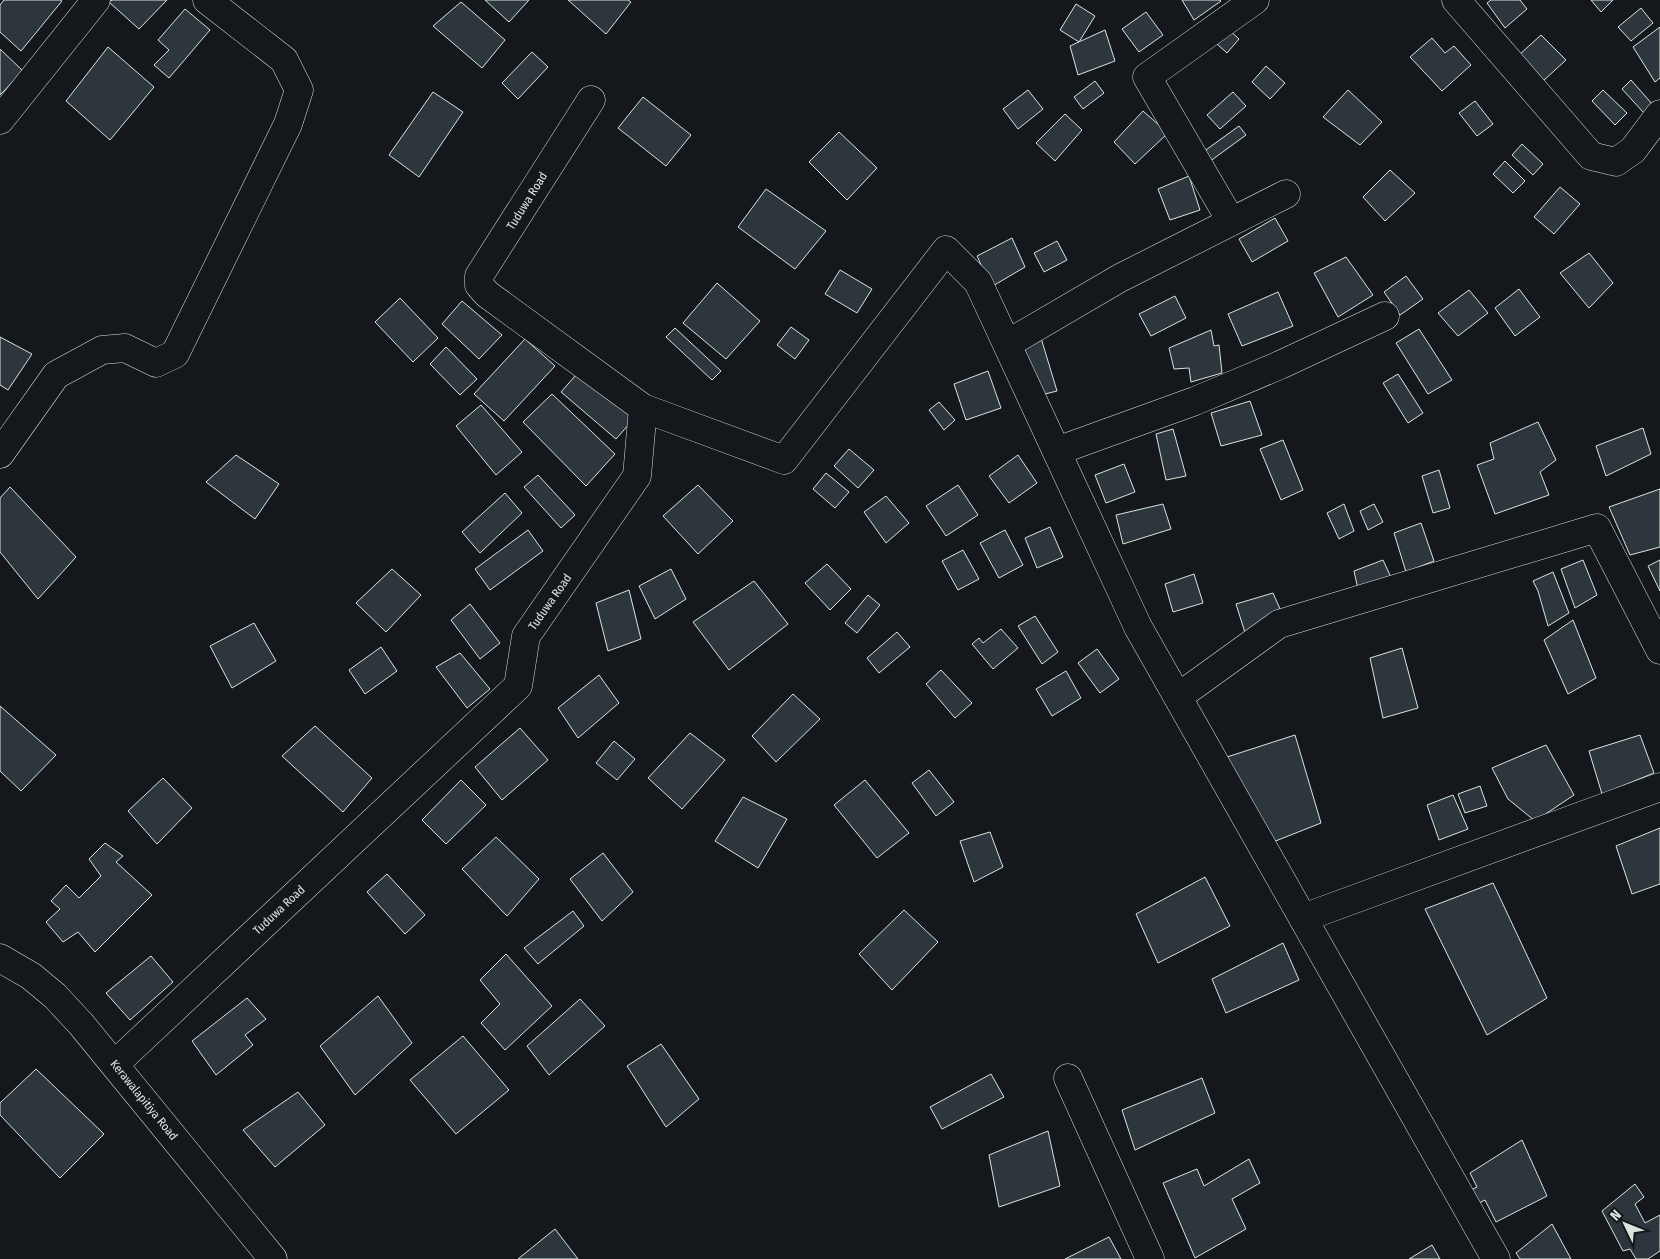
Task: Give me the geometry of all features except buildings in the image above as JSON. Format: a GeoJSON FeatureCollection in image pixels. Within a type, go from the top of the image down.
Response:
{"type":"FeatureCollection","features":[{"type":"Feature","properties":{"kind":"street"},"geometry":{"type":"LineString","coordinates":[[0,120],[96,0]]}},
{"type":"Feature","properties":{"kind":"street"},"geometry":{"type":"LineString","coordinates":[[0,454],[56,375],[102,350],[125,348],[156,363],[175,354],[288,124],[299,90],[284,60],[207,0]]}},
{"type":"Feature","properties":{"kind":"street"},"geometry":{"type":"LineString","coordinates":[[1231,221],[1147,77],[1254,0]]}},
{"type":"Feature","properties":{"kind":"street"},"geometry":{"type":"LineString","coordinates":[[1456,0],[1591,156],[1616,162],[1633,150],[1660,114]]}},
{"type":"Feature","properties":{"kind":"street","name":"Tuduwa Road"},"geometry":{"type":"LineString","coordinates":[[115,1064],[518,686],[526,636],[636,476],[643,408],[487,294],[479,285],[479,276],[591,100]]}},
{"type":"Feature","properties":{"kind":"street"},"geometry":{"type":"LineString","coordinates":[[1007,344],[1120,278],[1286,194]]}},
{"type":"Feature","properties":{"kind":"street"},"geometry":{"type":"LineString","coordinates":[[643,408],[784,460],[946,250],[978,282],[1138,627],[1496,1259]]}},
{"type":"Feature","properties":{"kind":"street"},"geometry":{"type":"LineString","coordinates":[[1057,451],[1195,401],[1280,365],[1385,316]]}},
{"type":"Feature","properties":{"kind":"street"},"geometry":{"type":"LineString","coordinates":[[1178,697],[1279,624],[1597,528],[1660,650]]}},
{"type":"Feature","properties":{"kind":"street"},"geometry":{"type":"LineString","coordinates":[[1303,918],[1660,787]]}},
{"type":"Feature","properties":{"kind":"street","name":"Kerawalapitiya Road"},"geometry":{"type":"LineString","coordinates":[[0,958],[31,976],[55,996],[115,1064],[273,1259]]}},
{"type":"Feature","properties":{"kind":"street"},"geometry":{"type":"LineString","coordinates":[[1068,1078],[1150,1259]]}}]}
